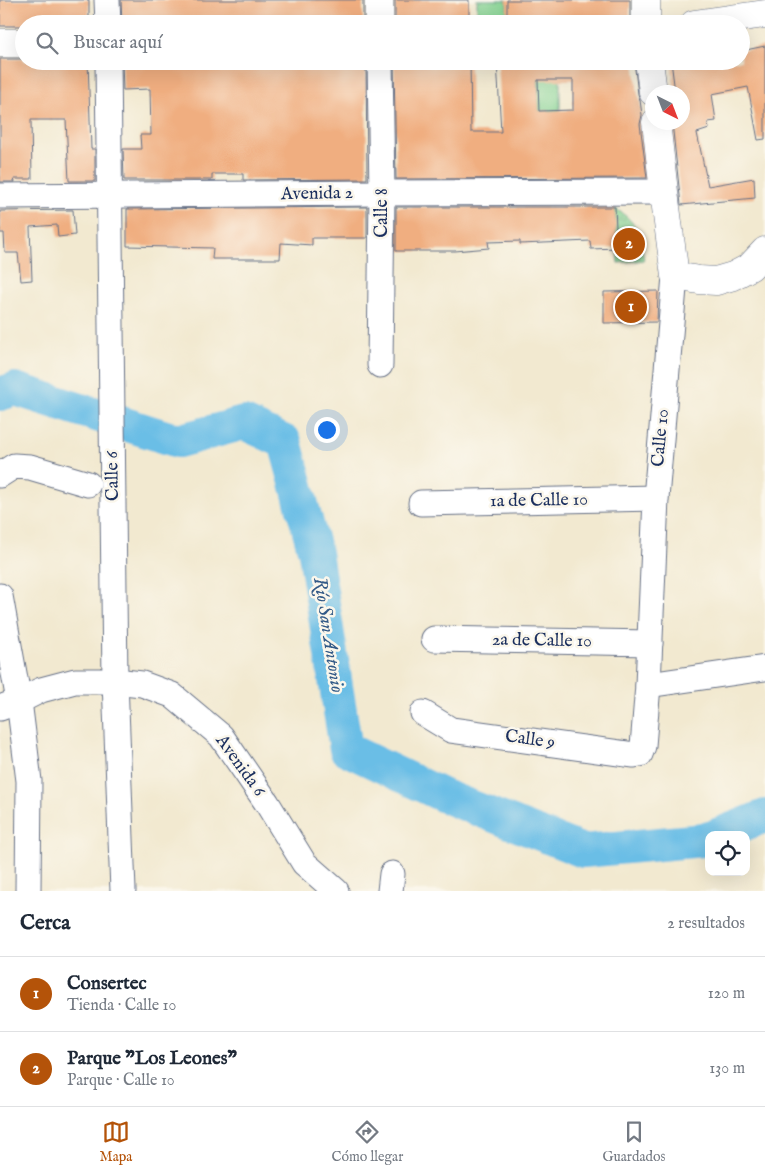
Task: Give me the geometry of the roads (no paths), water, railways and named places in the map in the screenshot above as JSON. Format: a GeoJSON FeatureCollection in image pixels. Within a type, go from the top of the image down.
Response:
{"type":"FeatureCollection","features":[{"type":"Feature","properties":{"kind":"main road"},"geometry":{"type":"LineString","coordinates":[[379,0],[379,15]]}},
{"type":"Feature","properties":{"kind":"main road"},"geometry":{"type":"LineString","coordinates":[[646,0],[646,15]]}},
{"type":"Feature","properties":{"kind":"main road"},"geometry":{"type":"LineString","coordinates":[[750,16],[765,14]]}},
{"type":"Feature","properties":{"kind":"main road"},"geometry":{"type":"LineString","coordinates":[[0,43],[15,43]]}},
{"type":"Feature","properties":{"kind":"main road"},"geometry":{"type":"LineString","coordinates":[[650,70],[652,85]]}},
{"type":"Feature","properties":{"kind":"main road","name":"Calle 10"},"geometry":{"type":"LineString","coordinates":[[657,130],[675,276]]}},
{"type":"Feature","properties":{"kind":"main road"},"geometry":{"type":"LineString","coordinates":[[675,276],[716,281],[733,276],[750,267],[765,251]]}},
{"type":"Feature","properties":{"kind":"street"},"geometry":{"type":"LineString","coordinates":[[107,0],[108,15]]}},
{"type":"Feature","properties":{"kind":"street","name":"Calle 6"},"geometry":{"type":"LineString","coordinates":[[108,70],[115,681],[123,891]]}},
{"type":"Feature","properties":{"kind":"street","name":"Calle 8"},"geometry":{"type":"LineString","coordinates":[[380,70],[382,193],[380,365]]}},
{"type":"Feature","properties":{"kind":"street","name":"Avenida 2"},"geometry":{"type":"LineString","coordinates":[[0,196],[110,208],[382,193],[664,192]]}},
{"type":"Feature","properties":{"kind":"street","name":"Calle 10"},"geometry":{"type":"LineString","coordinates":[[640,754],[643,746],[648,685],[656,498],[675,276]]}},
{"type":"Feature","properties":{"kind":"street"},"geometry":{"type":"LineString","coordinates":[[0,476],[14,466],[30,467],[88,484]]}},
{"type":"Feature","properties":{"kind":"street","name":"1a de Calle 10"},"geometry":{"type":"LineString","coordinates":[[421,504],[656,498]]}},
{"type":"Feature","properties":{"kind":"street"},"geometry":{"type":"LineString","coordinates":[[0,596],[10,705],[29,781],[28,891]]}},
{"type":"Feature","properties":{"kind":"street","name":"2a de Calle 10"},"geometry":{"type":"LineString","coordinates":[[434,639],[650,643]]}},
{"type":"Feature","properties":{"kind":"street"},"geometry":{"type":"LineString","coordinates":[[648,685],[765,668]]}},
{"type":"Feature","properties":{"kind":"street","name":"Avenida 6"},"geometry":{"type":"LineString","coordinates":[[10,705],[41,690],[76,681],[115,681],[142,684],[172,695],[221,736],[304,863],[336,891]]}},
{"type":"Feature","properties":{"kind":"street","name":"Calle 9"},"geometry":{"type":"LineString","coordinates":[[423,713],[451,730],[634,755],[640,754]]}},
{"type":"Feature","properties":{"kind":"waterway","name":"Río San Antonio"},"geometry":{"type":"LineString","coordinates":[[0,394],[15,389],[178,441],[244,423],[285,442],[315,553],[346,749],[444,796],[583,851],[705,840]]}},
{"type":"Feature","properties":{"kind":"waterway","name":"Río San Antonio"},"geometry":{"type":"LineString","coordinates":[[727,831],[765,816]]}},
{"type":"Feature","properties":{"kind":"place","name":"Parque \"Los Leones\""},"geometry":{"type":"Point","coordinates":[629,244]}},
{"type":"Feature","properties":{"kind":"place","name":"Consertec"},"geometry":{"type":"Point","coordinates":[631,307]}}]}
